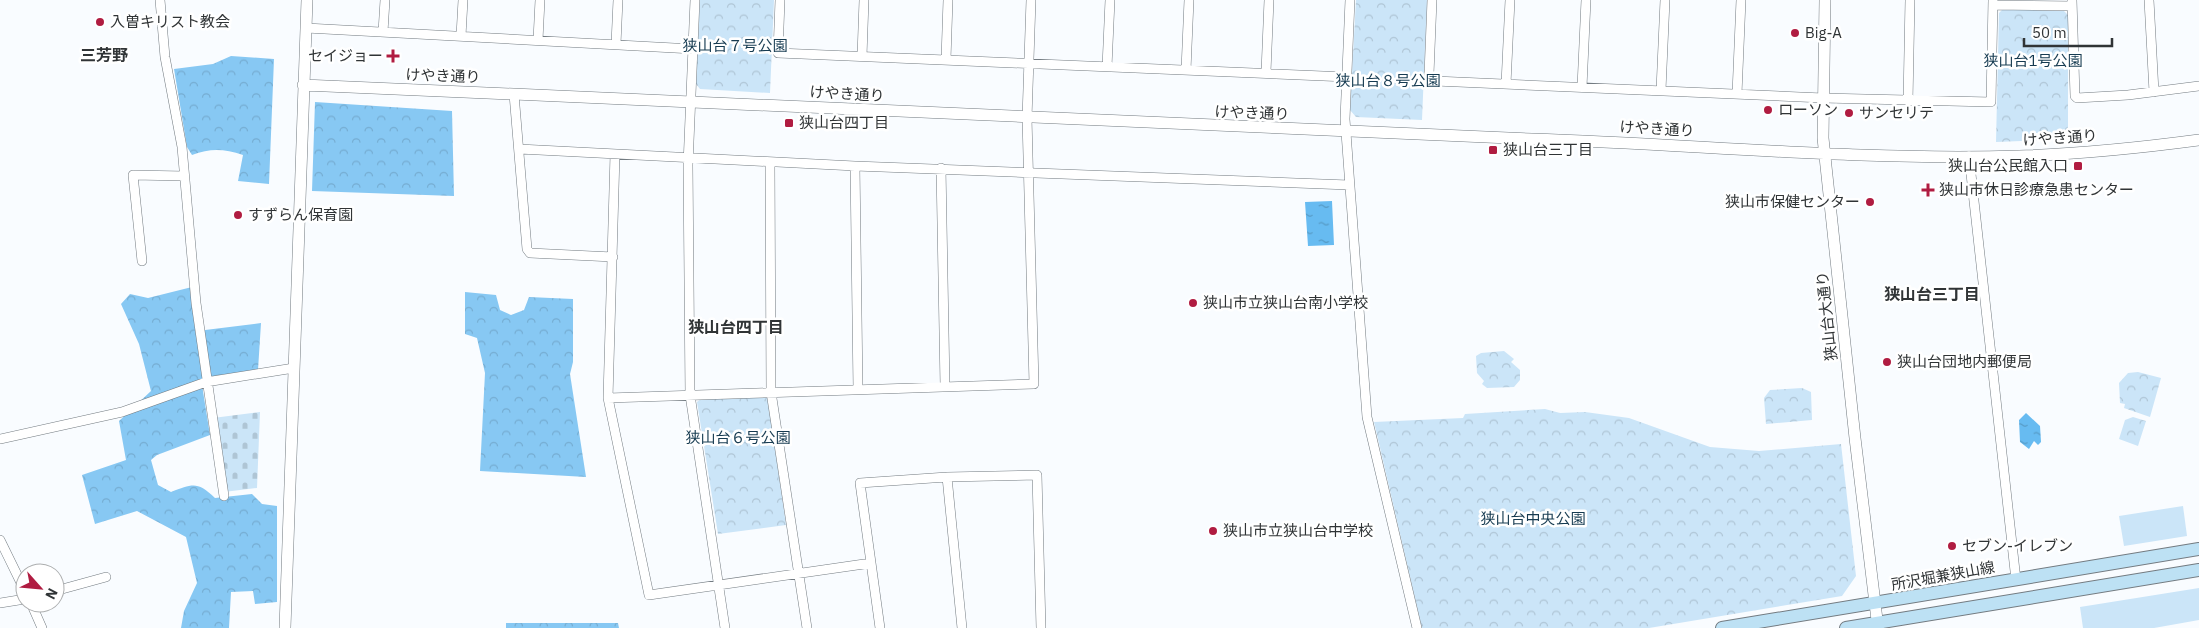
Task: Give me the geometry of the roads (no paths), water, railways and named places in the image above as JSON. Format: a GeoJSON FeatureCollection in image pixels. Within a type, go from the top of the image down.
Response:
{"type":"FeatureCollection","features":[{"type":"Feature","properties":{"kind":"main road","name":"所沢堀兼狭山線"},"geometry":{"type":"LineString","coordinates":[[1722,628],[2199,549]]}},
{"type":"Feature","properties":{"kind":"main road"},"geometry":{"type":"LineString","coordinates":[[1846,628],[1878,626],[2199,570]]}},
{"type":"Feature","properties":{"kind":"street"},"geometry":{"type":"LineString","coordinates":[[160,0],[165,57],[182,147],[206,382],[224,496]]}},
{"type":"Feature","properties":{"kind":"street"},"geometry":{"type":"LineString","coordinates":[[285,628],[307,0]]}},
{"type":"Feature","properties":{"kind":"street"},"geometry":{"type":"LineString","coordinates":[[383,32],[385,0]]}},
{"type":"Feature","properties":{"kind":"street"},"geometry":{"type":"LineString","coordinates":[[461,36],[463,0]]}},
{"type":"Feature","properties":{"kind":"street"},"geometry":{"type":"LineString","coordinates":[[538,40],[540,0]]}},
{"type":"Feature","properties":{"kind":"street"},"geometry":{"type":"LineString","coordinates":[[616,44],[618,0]]}},
{"type":"Feature","properties":{"kind":"street"},"geometry":{"type":"LineString","coordinates":[[695,0],[689,158],[690,395],[725,628]]}},
{"type":"Feature","properties":{"kind":"street"},"geometry":{"type":"LineString","coordinates":[[780,0],[778,53],[1266,72],[1347,77]]}},
{"type":"Feature","properties":{"kind":"street"},"geometry":{"type":"LineString","coordinates":[[862,56],[864,0]]}},
{"type":"Feature","properties":{"kind":"street"},"geometry":{"type":"LineString","coordinates":[[946,59],[948,0]]}},
{"type":"Feature","properties":{"kind":"street"},"geometry":{"type":"LineString","coordinates":[[608,398],[1034,384],[1027,118],[1031,0]]}},
{"type":"Feature","properties":{"kind":"street"},"geometry":{"type":"LineString","coordinates":[[1107,67],[1110,0]]}},
{"type":"Feature","properties":{"kind":"street"},"geometry":{"type":"LineString","coordinates":[[1186,70],[1189,0]]}},
{"type":"Feature","properties":{"kind":"street"},"geometry":{"type":"LineString","coordinates":[[1266,72],[1269,0]]}},
{"type":"Feature","properties":{"kind":"street"},"geometry":{"type":"LineString","coordinates":[[1350,0],[1345,132],[1367,417],[1417,628]]}},
{"type":"Feature","properties":{"kind":"street"},"geometry":{"type":"LineString","coordinates":[[1432,0],[1431,80],[1823,98],[1991,102],[1993,2],[2072,3],[2075,96],[2077,98],[2154,92],[2199,86]]}},
{"type":"Feature","properties":{"kind":"street"},"geometry":{"type":"LineString","coordinates":[[1506,84],[1510,0]]}},
{"type":"Feature","properties":{"kind":"street"},"geometry":{"type":"LineString","coordinates":[[1582,87],[1586,0]]}},
{"type":"Feature","properties":{"kind":"street"},"geometry":{"type":"LineString","coordinates":[[1661,90],[1664,0]]}},
{"type":"Feature","properties":{"kind":"street"},"geometry":{"type":"LineString","coordinates":[[1737,94],[1741,0]]}},
{"type":"Feature","properties":{"kind":"street","name":"狭山台大通り"},"geometry":{"type":"LineString","coordinates":[[1825,0],[1823,98],[1825,153],[1855,438],[1878,626]]}},
{"type":"Feature","properties":{"kind":"street"},"geometry":{"type":"LineString","coordinates":[[1908,101],[1910,0]]}},
{"type":"Feature","properties":{"kind":"street"},"geometry":{"type":"LineString","coordinates":[[2148,0],[2154,92]]}},
{"type":"Feature","properties":{"kind":"street"},"geometry":{"type":"LineString","coordinates":[[306,28],[692,49]]}},
{"type":"Feature","properties":{"kind":"street","name":"けやき通り"},"geometry":{"type":"LineString","coordinates":[[303,85],[1345,132],[1660,144],[1825,153],[1969,156],[2072,152],[2199,140]]}},
{"type":"Feature","properties":{"kind":"street"},"geometry":{"type":"LineString","coordinates":[[514,94],[527,250],[530,253],[613,257]]}},
{"type":"Feature","properties":{"kind":"street"},"geometry":{"type":"LineString","coordinates":[[519,148],[855,166],[1349,185]]}},
{"type":"Feature","properties":{"kind":"street"},"geometry":{"type":"LineString","coordinates":[[615,154],[608,398],[650,595],[871,563]]}},
{"type":"Feature","properties":{"kind":"street"},"geometry":{"type":"LineString","coordinates":[[1969,156],[2016,580]]}},
{"type":"Feature","properties":{"kind":"street"},"geometry":{"type":"LineString","coordinates":[[770,162],[771,392],[807,628]]}},
{"type":"Feature","properties":{"kind":"street"},"geometry":{"type":"LineString","coordinates":[[855,166],[858,389]]}},
{"type":"Feature","properties":{"kind":"street"},"geometry":{"type":"LineString","coordinates":[[941,168],[945,386]]}},
{"type":"Feature","properties":{"kind":"street"},"geometry":{"type":"LineString","coordinates":[[142,261],[133,175],[184,176]]}},
{"type":"Feature","properties":{"kind":"street"},"geometry":{"type":"LineString","coordinates":[[0,439],[122,412],[206,382],[294,368]]}},
{"type":"Feature","properties":{"kind":"street"},"geometry":{"type":"LineString","coordinates":[[880,628],[860,483],[947,477],[1036,475],[1041,628]]}},
{"type":"Feature","properties":{"kind":"street"},"geometry":{"type":"LineString","coordinates":[[947,477],[962,628]]}},
{"type":"Feature","properties":{"kind":"street"},"geometry":{"type":"LineString","coordinates":[[0,540],[15,571]]}},
{"type":"Feature","properties":{"kind":"street"},"geometry":{"type":"LineString","coordinates":[[65,588],[106,576]]}},
{"type":"Feature","properties":{"kind":"street"},"geometry":{"type":"LineString","coordinates":[[0,603],[15,601]]}},
{"type":"Feature","properties":{"kind":"street"},"geometry":{"type":"LineString","coordinates":[[35,613],[42,628]]}},
{"type":"Feature","properties":{"kind":"water"},"geometry":{"type":"Polygon","coordinates":[[[1332,201],[1334,245],[1308,246],[1305,202],[1332,201]]]}},
{"type":"Feature","properties":{"kind":"water"},"geometry":{"type":"Polygon","coordinates":[[[2026,413],[2040,426],[2041,442],[2038,445],[2034,441],[2029,449],[2020,442],[2019,420],[2026,413]]]}},
{"type":"Feature","properties":{"kind":"place","name":"入曽キリスト教会"},"geometry":{"type":"Point","coordinates":[100,22]}},
{"type":"Feature","properties":{"kind":"place","name":"Big-A"},"geometry":{"type":"Point","coordinates":[1795,33]}},
{"type":"Feature","properties":{"kind":"place","name":"セイジョー"},"geometry":{"type":"Point","coordinates":[393,56]}},
{"type":"Feature","properties":{"kind":"place","name":"ローソン"},"geometry":{"type":"Point","coordinates":[1768,110]}},
{"type":"Feature","properties":{"kind":"place","name":"サンセリテ"},"geometry":{"type":"Point","coordinates":[1849,113]}},
{"type":"Feature","properties":{"kind":"place","name":"狭山台四丁目"},"geometry":{"type":"Point","coordinates":[789,123]}},
{"type":"Feature","properties":{"kind":"place","name":"狭山台三丁目"},"geometry":{"type":"Point","coordinates":[1493,150]}},
{"type":"Feature","properties":{"kind":"place","name":"狭山台公民館入口"},"geometry":{"type":"Point","coordinates":[2078,166]}},
{"type":"Feature","properties":{"kind":"place","name":"狭山市休日診療急患センター"},"geometry":{"type":"Point","coordinates":[1928,190]}},
{"type":"Feature","properties":{"kind":"place","name":"狭山市保健センター"},"geometry":{"type":"Point","coordinates":[1870,202]}},
{"type":"Feature","properties":{"kind":"place","name":"すずらん保育園"},"geometry":{"type":"Point","coordinates":[238,215]}},
{"type":"Feature","properties":{"kind":"place","name":"狭山市立狭山台南小学校"},"geometry":{"type":"Point","coordinates":[1193,303]}},
{"type":"Feature","properties":{"kind":"place","name":"狭山台団地内郵便局"},"geometry":{"type":"Point","coordinates":[1887,362]}},
{"type":"Feature","properties":{"kind":"place","name":"狭山市立狭山台中学校"},"geometry":{"type":"Point","coordinates":[1213,531]}},
{"type":"Feature","properties":{"kind":"place","name":"セブン-イレブン"},"geometry":{"type":"Point","coordinates":[1952,546]}},
{"type":"Feature","properties":{"kind":"district","name":"三芳野"},"geometry":{"type":"Point","coordinates":[104,55]}},
{"type":"Feature","properties":{"kind":"district","name":"狭山台三丁目"},"geometry":{"type":"Point","coordinates":[1932,294]}},
{"type":"Feature","properties":{"kind":"district","name":"狭山台四丁目"},"geometry":{"type":"Point","coordinates":[736,327]}},
{"type":"Feature","properties":{"kind":"park label","name":"狭山台７号公園"},"geometry":{"type":"Point","coordinates":[735,46]}},
{"type":"Feature","properties":{"kind":"park label","name":"狭山台1号公園"},"geometry":{"type":"Point","coordinates":[2033,61]}},
{"type":"Feature","properties":{"kind":"park label","name":"狭山台８号公園"},"geometry":{"type":"Point","coordinates":[1388,81]}},
{"type":"Feature","properties":{"kind":"park label","name":"狭山台６号公園"},"geometry":{"type":"Point","coordinates":[738,438]}},
{"type":"Feature","properties":{"kind":"park label","name":"狭山台中央公園"},"geometry":{"type":"Point","coordinates":[1533,519]}}]}
